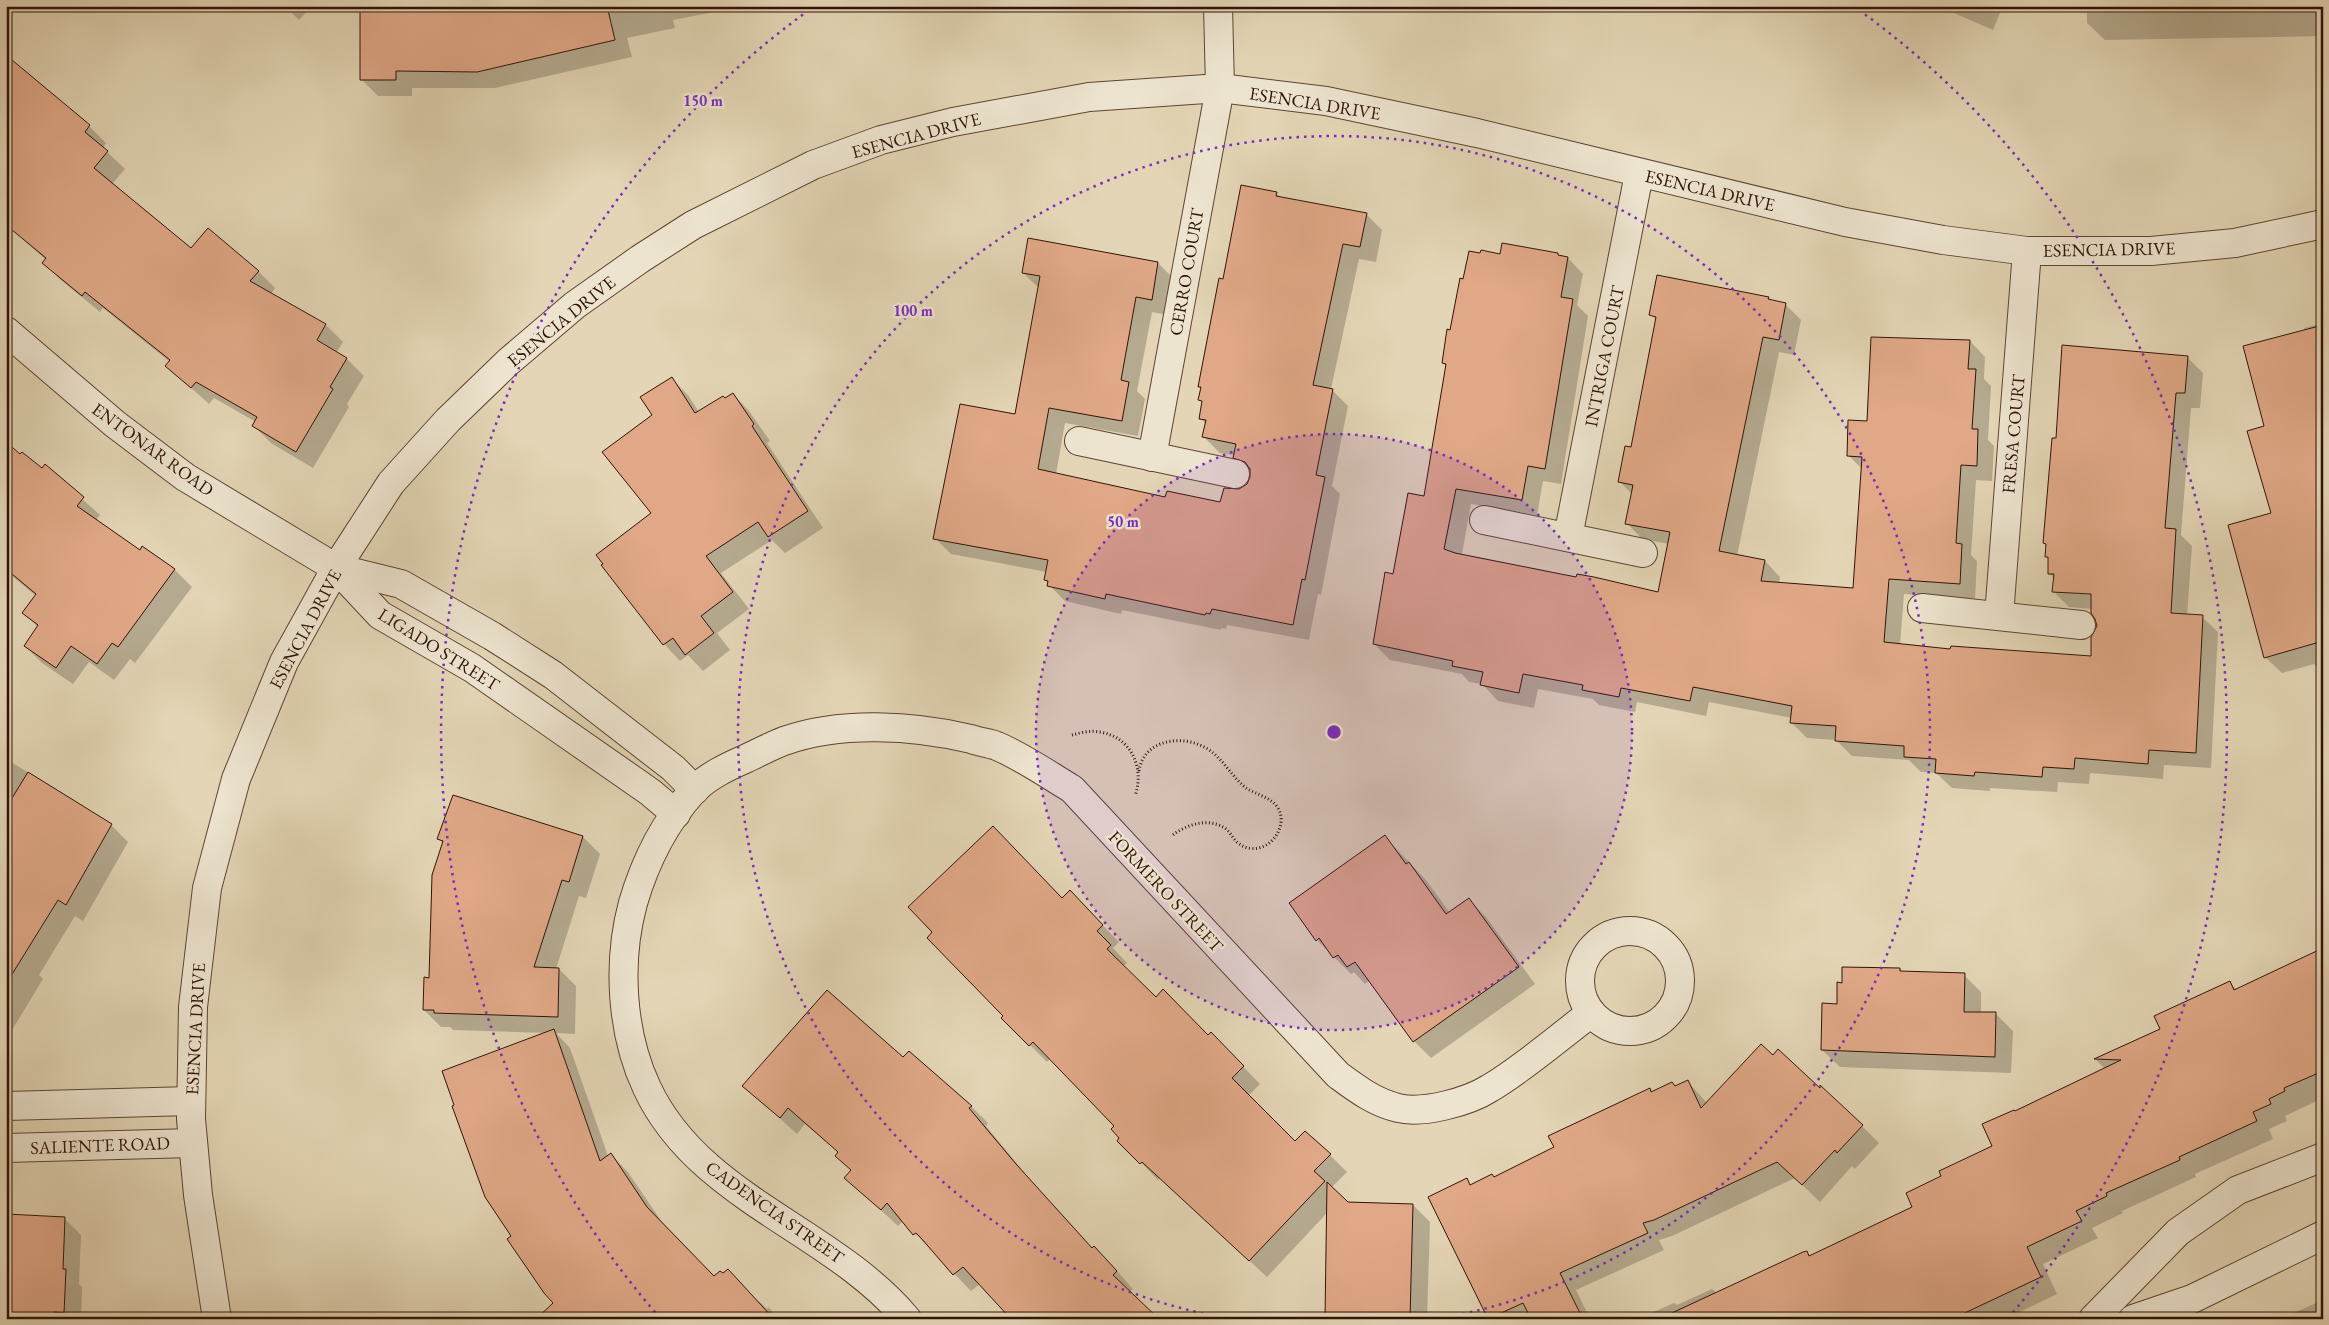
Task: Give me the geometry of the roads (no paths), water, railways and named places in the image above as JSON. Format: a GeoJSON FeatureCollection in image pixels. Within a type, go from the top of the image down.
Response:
{"type":"FeatureCollection","features":[{"type":"Feature","properties":{"kind":"street","name":"CERRO COURT"},"geometry":{"type":"LineString","coordinates":[[1152,457],[1220,88],[1218,6]]}},
{"type":"Feature","properties":{"kind":"street","name":"ESENCIA DRIVE"},"geometry":{"type":"LineString","coordinates":[[217,1319],[206,1250],[193,1142],[191,1101],[192,1007],[208,888],[236,779],[284,662],[336,568],[391,483],[448,420],[508,362],[575,305],[640,259],[693,225],[813,166],[881,140],[953,122],[1089,98],[1220,88],[1326,101],[1477,133],[1639,174],[1739,195],[1845,222],[1944,240],[2027,251],[2151,251],[2235,243],[2323,224]]}},
{"type":"Feature","properties":{"kind":"street","name":"INTRIGA COURT"},"geometry":{"type":"LineString","coordinates":[[1568,537],[1639,174]]}},
{"type":"Feature","properties":{"kind":"street","name":"FRESA COURT"},"geometry":{"type":"LineString","coordinates":[[1999,616],[2027,251]]}},
{"type":"Feature","properties":{"kind":"street","name":"ENTONAR ROAD"},"geometry":{"type":"LineString","coordinates":[[6,331],[115,424],[185,477],[336,568]]}},
{"type":"Feature","properties":{"kind":"street"},"geometry":{"type":"LineString","coordinates":[[1079,441],[1235,474]]}},
{"type":"Feature","properties":{"kind":"street"},"geometry":{"type":"LineString","coordinates":[[1484,520],[1642,553]]}},
{"type":"Feature","properties":{"kind":"street","name":"LIGADO STREET"},"geometry":{"type":"LineString","coordinates":[[336,568],[401,584],[492,636],[553,675],[673,768],[695,790]]}},
{"type":"Feature","properties":{"kind":"street","name":"LIGADO STREET"},"geometry":{"type":"LineString","coordinates":[[336,568],[380,615],[472,668],[650,792],[676,814]]}},
{"type":"Feature","properties":{"kind":"street"},"geometry":{"type":"LineString","coordinates":[[1922,608],[2081,625]]}},
{"type":"Feature","properties":{"kind":"street","name":"FORMERO STREET"},"geometry":{"type":"LineString","coordinates":[[695,790],[709,778],[785,741],[838,730],[896,727],[947,734],[995,746],[1072,789],[1338,1075],[1369,1098],[1399,1108],[1426,1109],[1456,1102],[1489,1089],[1591,1013]]}},
{"type":"Feature","properties":{"kind":"street","name":"CADENCIA STREET"},"geometry":{"type":"LineString","coordinates":[[695,790],[676,814],[652,852],[639,883],[627,925],[624,966],[626,1006],[632,1047],[647,1088],[667,1122],[693,1154],[730,1185],[848,1263],[892,1302],[907,1319]]}},
{"type":"Feature","properties":{"kind":"street"},"geometry":{"type":"LineString","coordinates":[[6,1106],[191,1101]]}},
{"type":"Feature","properties":{"kind":"street","name":"SALIENTE ROAD"},"geometry":{"type":"LineString","coordinates":[[6,1148],[193,1142]]}},
{"type":"Feature","properties":{"kind":"street"},"geometry":{"type":"LineString","coordinates":[[2093,1319],[2178,1232],[2238,1190],[2323,1157]]}},
{"type":"Feature","properties":{"kind":"street"},"geometry":{"type":"LineString","coordinates":[[2134,1319],[2192,1299],[2323,1235]]}}]}
